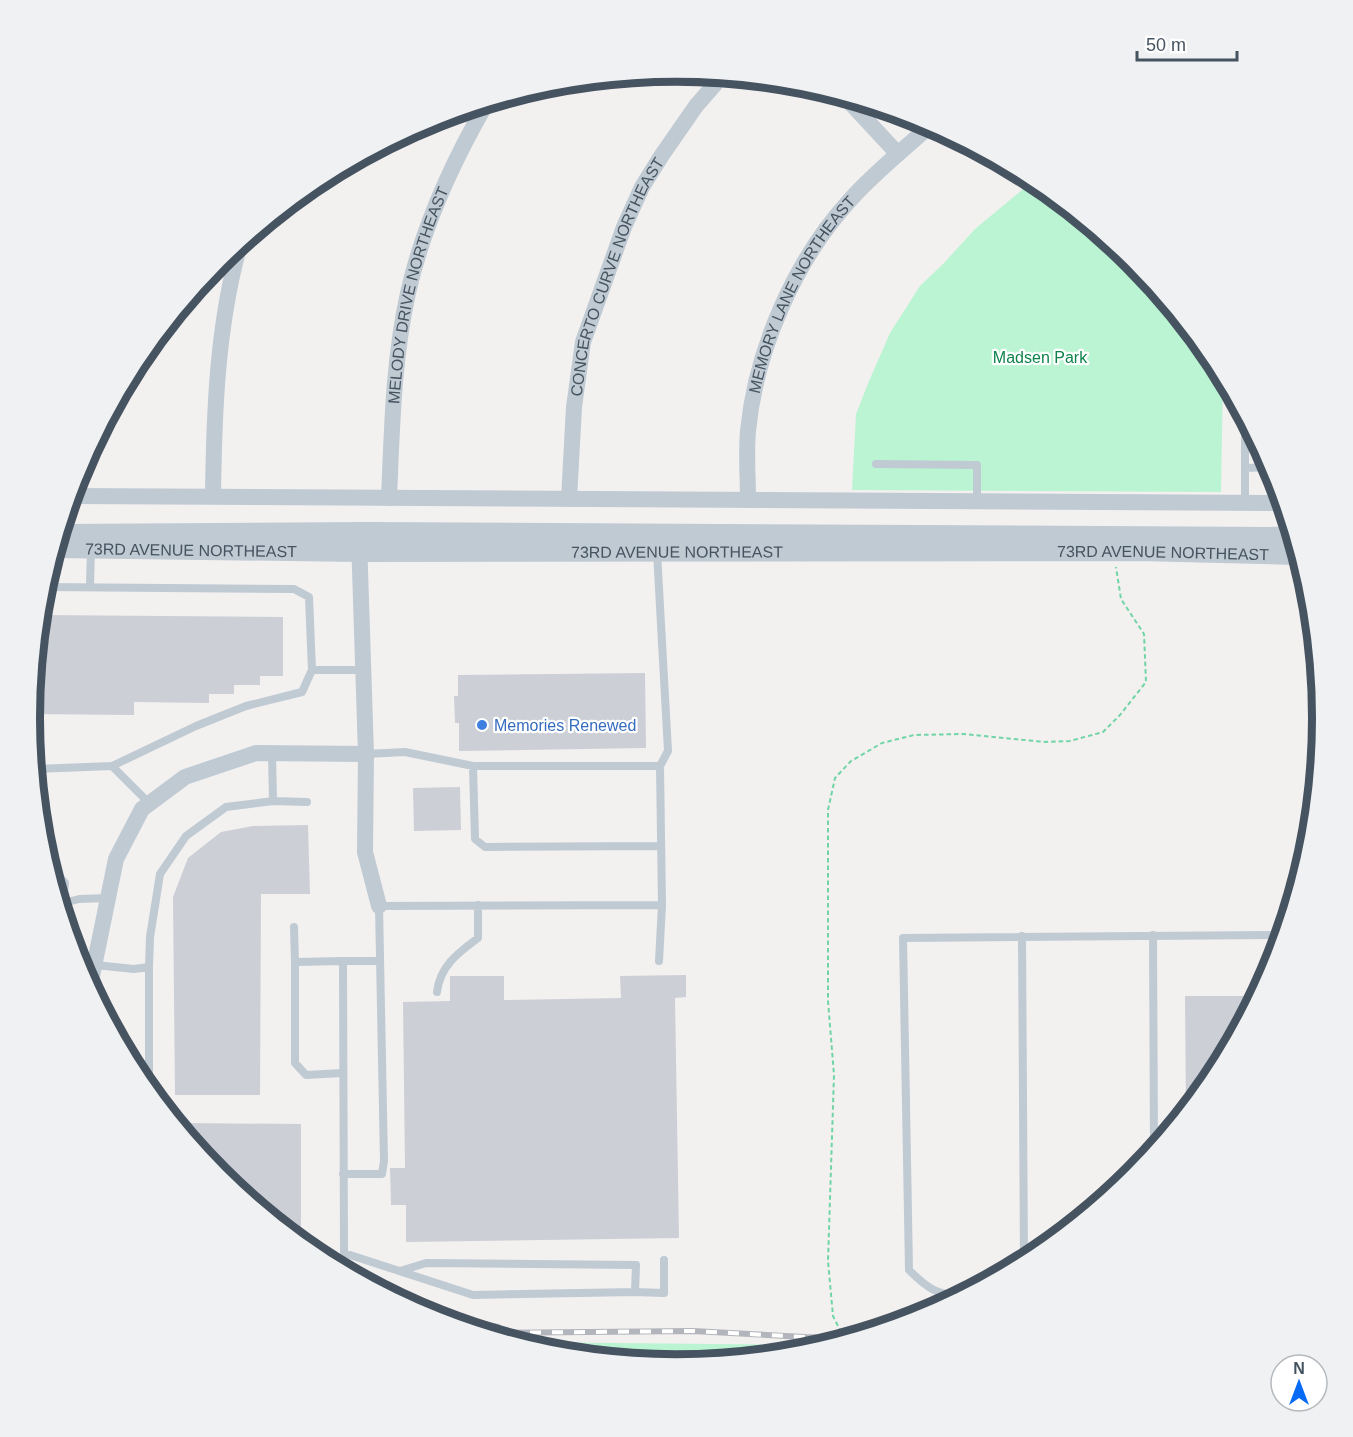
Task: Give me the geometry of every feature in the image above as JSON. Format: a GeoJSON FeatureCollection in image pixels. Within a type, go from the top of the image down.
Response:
{"type":"FeatureCollection","features":[{"type":"Feature","properties":{"kind":"street","name":"CONCERTO CURVE NORTHEAST"},"geometry":{"type":"LineString","coordinates":[[568,499],[574,407],[583,342],[624,227],[642,188],[696,106],[715,84]]}},
{"type":"Feature","properties":{"kind":"street"},"geometry":{"type":"LineString","coordinates":[[856,108],[898,154]]}},
{"type":"Feature","properties":{"kind":"street","name":"MELODY DRIVE NORTHEAST"},"geometry":{"type":"LineString","coordinates":[[389,498],[393,396],[408,292],[442,190],[481,113]]}},
{"type":"Feature","properties":{"kind":"street","name":"MEMORY LANE NORTHEAST"},"geometry":{"type":"LineString","coordinates":[[748,500],[748,432],[754,392],[769,336],[792,285],[818,242],[850,200],[923,132]]}},
{"type":"Feature","properties":{"kind":"street"},"geometry":{"type":"LineString","coordinates":[[213,496],[218,383],[224,328],[237,259]]}},
{"type":"Feature","properties":{"kind":"street"},"geometry":{"type":"LineString","coordinates":[[81,496],[1274,502]]}},
{"type":"Feature","properties":{"kind":"street"},"geometry":{"type":"LineString","coordinates":[[358,532],[366,754],[365,852],[379,906]]}},
{"type":"Feature","properties":{"kind":"street","name":"73RD AVENUE NORTHEAST"},"geometry":{"type":"LineString","coordinates":[[64,546],[92,541],[358,532],[1286,537]]}},
{"type":"Feature","properties":{"kind":"street","name":"73RD AVENUE NORTHEAST"},"geometry":{"type":"LineString","coordinates":[[68,536],[92,541],[359,552],[1116,551],[1291,555]]}},
{"type":"Feature","properties":{"kind":"street"},"geometry":{"type":"LineString","coordinates":[[93,972],[116,859],[142,810],[185,777],[256,753],[366,754]]}},
{"type":"Feature","properties":{"kind":"lane"},"geometry":{"type":"LineString","coordinates":[[1245,433],[1245,502]]}},
{"type":"Feature","properties":{"kind":"lane"},"geometry":{"type":"LineString","coordinates":[[876,464],[977,465],[977,501]]}},
{"type":"Feature","properties":{"kind":"lane"},"geometry":{"type":"LineString","coordinates":[[1245,468],[1261,467]]}},
{"type":"Feature","properties":{"kind":"lane"},"geometry":{"type":"LineString","coordinates":[[90,586],[92,541]]}},
{"type":"Feature","properties":{"kind":"lane"},"geometry":{"type":"LineString","coordinates":[[657,552],[668,751],[660,766],[662,905],[659,961]]}},
{"type":"Feature","properties":{"kind":"lane"},"geometry":{"type":"LineString","coordinates":[[43,769],[112,766],[196,726],[246,706],[302,692],[312,670],[309,597],[294,589],[55,587]]}},
{"type":"Feature","properties":{"kind":"lane"},"geometry":{"type":"LineString","coordinates":[[312,670],[364,670]]}},
{"type":"Feature","properties":{"kind":"lane"},"geometry":{"type":"LineString","coordinates":[[366,754],[405,752],[473,766],[660,766]]}},
{"type":"Feature","properties":{"kind":"lane"},"geometry":{"type":"LineString","coordinates":[[272,754],[273,801]]}},
{"type":"Feature","properties":{"kind":"lane"},"geometry":{"type":"LineString","coordinates":[[112,766],[150,804]]}},
{"type":"Feature","properties":{"kind":"lane"},"geometry":{"type":"LineString","coordinates":[[473,766],[475,839],[485,847],[661,846]]}},
{"type":"Feature","properties":{"kind":"lane"},"geometry":{"type":"LineString","coordinates":[[149,1073],[150,937],[160,874],[186,836],[226,807],[273,801],[307,802]]}},
{"type":"Feature","properties":{"kind":"lane"},"geometry":{"type":"LineString","coordinates":[[68,902],[108,898]]}},
{"type":"Feature","properties":{"kind":"lane"},"geometry":{"type":"LineString","coordinates":[[437,992],[438,981],[451,960],[478,938],[478,905]]}},
{"type":"Feature","properties":{"kind":"lane"},"geometry":{"type":"LineString","coordinates":[[343,1174],[382,1174],[384,1161],[379,906],[662,905]]}},
{"type":"Feature","properties":{"kind":"lane"},"geometry":{"type":"LineString","coordinates":[[294,927],[295,1063],[306,1075],[342,1073]]}},
{"type":"Feature","properties":{"kind":"lane"},"geometry":{"type":"LineString","coordinates":[[1153,935],[1154,1139]]}},
{"type":"Feature","properties":{"kind":"lane"},"geometry":{"type":"LineString","coordinates":[[945,1295],[928,1288],[909,1270],[903,938],[1274,935]]}},
{"type":"Feature","properties":{"kind":"lane"},"geometry":{"type":"LineString","coordinates":[[1022,936],[1024,1251]]}},
{"type":"Feature","properties":{"kind":"lane"},"geometry":{"type":"LineString","coordinates":[[295,962],[380,961]]}},
{"type":"Feature","properties":{"kind":"lane"},"geometry":{"type":"LineString","coordinates":[[343,962],[344,1253],[473,1295],[664,1293],[664,1260]]}},
{"type":"Feature","properties":{"kind":"lane"},"geometry":{"type":"LineString","coordinates":[[95,965],[134,969],[149,967]]}},
{"type":"Feature","properties":{"kind":"lane"},"geometry":{"type":"LineString","coordinates":[[400,1271],[426,1263],[636,1264],[635,1292]]}},
{"type":"Feature","properties":{"kind":"path"},"geometry":{"type":"LineString","coordinates":[[841,1333],[833,1316],[828,1261],[834,1074],[828,1001],[828,810],[835,778],[851,761],[882,743],[914,735],[963,734],[1046,742],[1070,741],[1103,732],[1120,715],[1146,682],[1144,634],[1121,599],[1116,551]]}},
{"type":"Feature","properties":{"kind":"green space","name":"Madsen Park"},"geometry":{"type":"Polygon","coordinates":[[[1026,187],[1030,190],[1096,240],[1155,299],[1205,365],[1223,393],[1221,492],[852,490],[856,414],[890,333],[920,286],[975,229],[1026,187]]]}},
{"type":"Feature","properties":{"kind":"green space"},"geometry":{"type":"Polygon","coordinates":[[[554,1342],[786,1345],[718,1353],[676,1354],[593,1349],[554,1342]]]}},
{"type":"Feature","properties":{"kind":"building"},"geometry":{"type":"Polygon","coordinates":[[[49,615],[283,617],[283,676],[260,676],[260,685],[234,685],[234,694],[209,694],[209,703],[134,702],[134,715],[40,714],[49,615]]]}},
{"type":"Feature","properties":{"kind":"building"},"geometry":{"type":"Polygon","coordinates":[[[645,673],[646,748],[459,751],[459,723],[455,723],[454,696],[458,696],[458,675],[645,673]]]}},
{"type":"Feature","properties":{"kind":"building"},"geometry":{"type":"Polygon","coordinates":[[[460,787],[461,830],[414,831],[413,788],[460,787]]]}},
{"type":"Feature","properties":{"kind":"building"},"geometry":{"type":"Polygon","coordinates":[[[308,825],[310,894],[261,894],[260,1095],[175,1095],[173,897],[188,858],[221,832],[253,826],[308,825]]]}},
{"type":"Feature","properties":{"kind":"building"},"geometry":{"type":"Polygon","coordinates":[[[686,975],[686,997],[675,998],[679,1238],[406,1242],[406,1205],[391,1205],[390,1168],[405,1168],[403,1002],[450,1001],[450,976],[504,976],[504,1000],[621,998],[620,976],[686,975]]]}},
{"type":"Feature","properties":{"kind":"building"},"geometry":{"type":"Polygon","coordinates":[[[1185,996],[1249,996],[1227,1037],[1186,1099],[1185,996]]]}},
{"type":"Feature","properties":{"kind":"building"},"geometry":{"type":"Polygon","coordinates":[[[186,1123],[301,1124],[301,1231],[257,1197],[186,1123]]]}},
{"type":"Feature","properties":{"kind":"railway"},"geometry":{"type":"LineString","coordinates":[[478,1323],[498,1327]]}},
{"type":"Feature","properties":{"kind":"railway"},"geometry":{"type":"LineString","coordinates":[[511,1333],[693,1331],[822,1337]]}},
{"type":"Feature","properties":{"kind":"place","name":"Memories Renewed"},"geometry":{"type":"Point","coordinates":[482,725]}}]}
